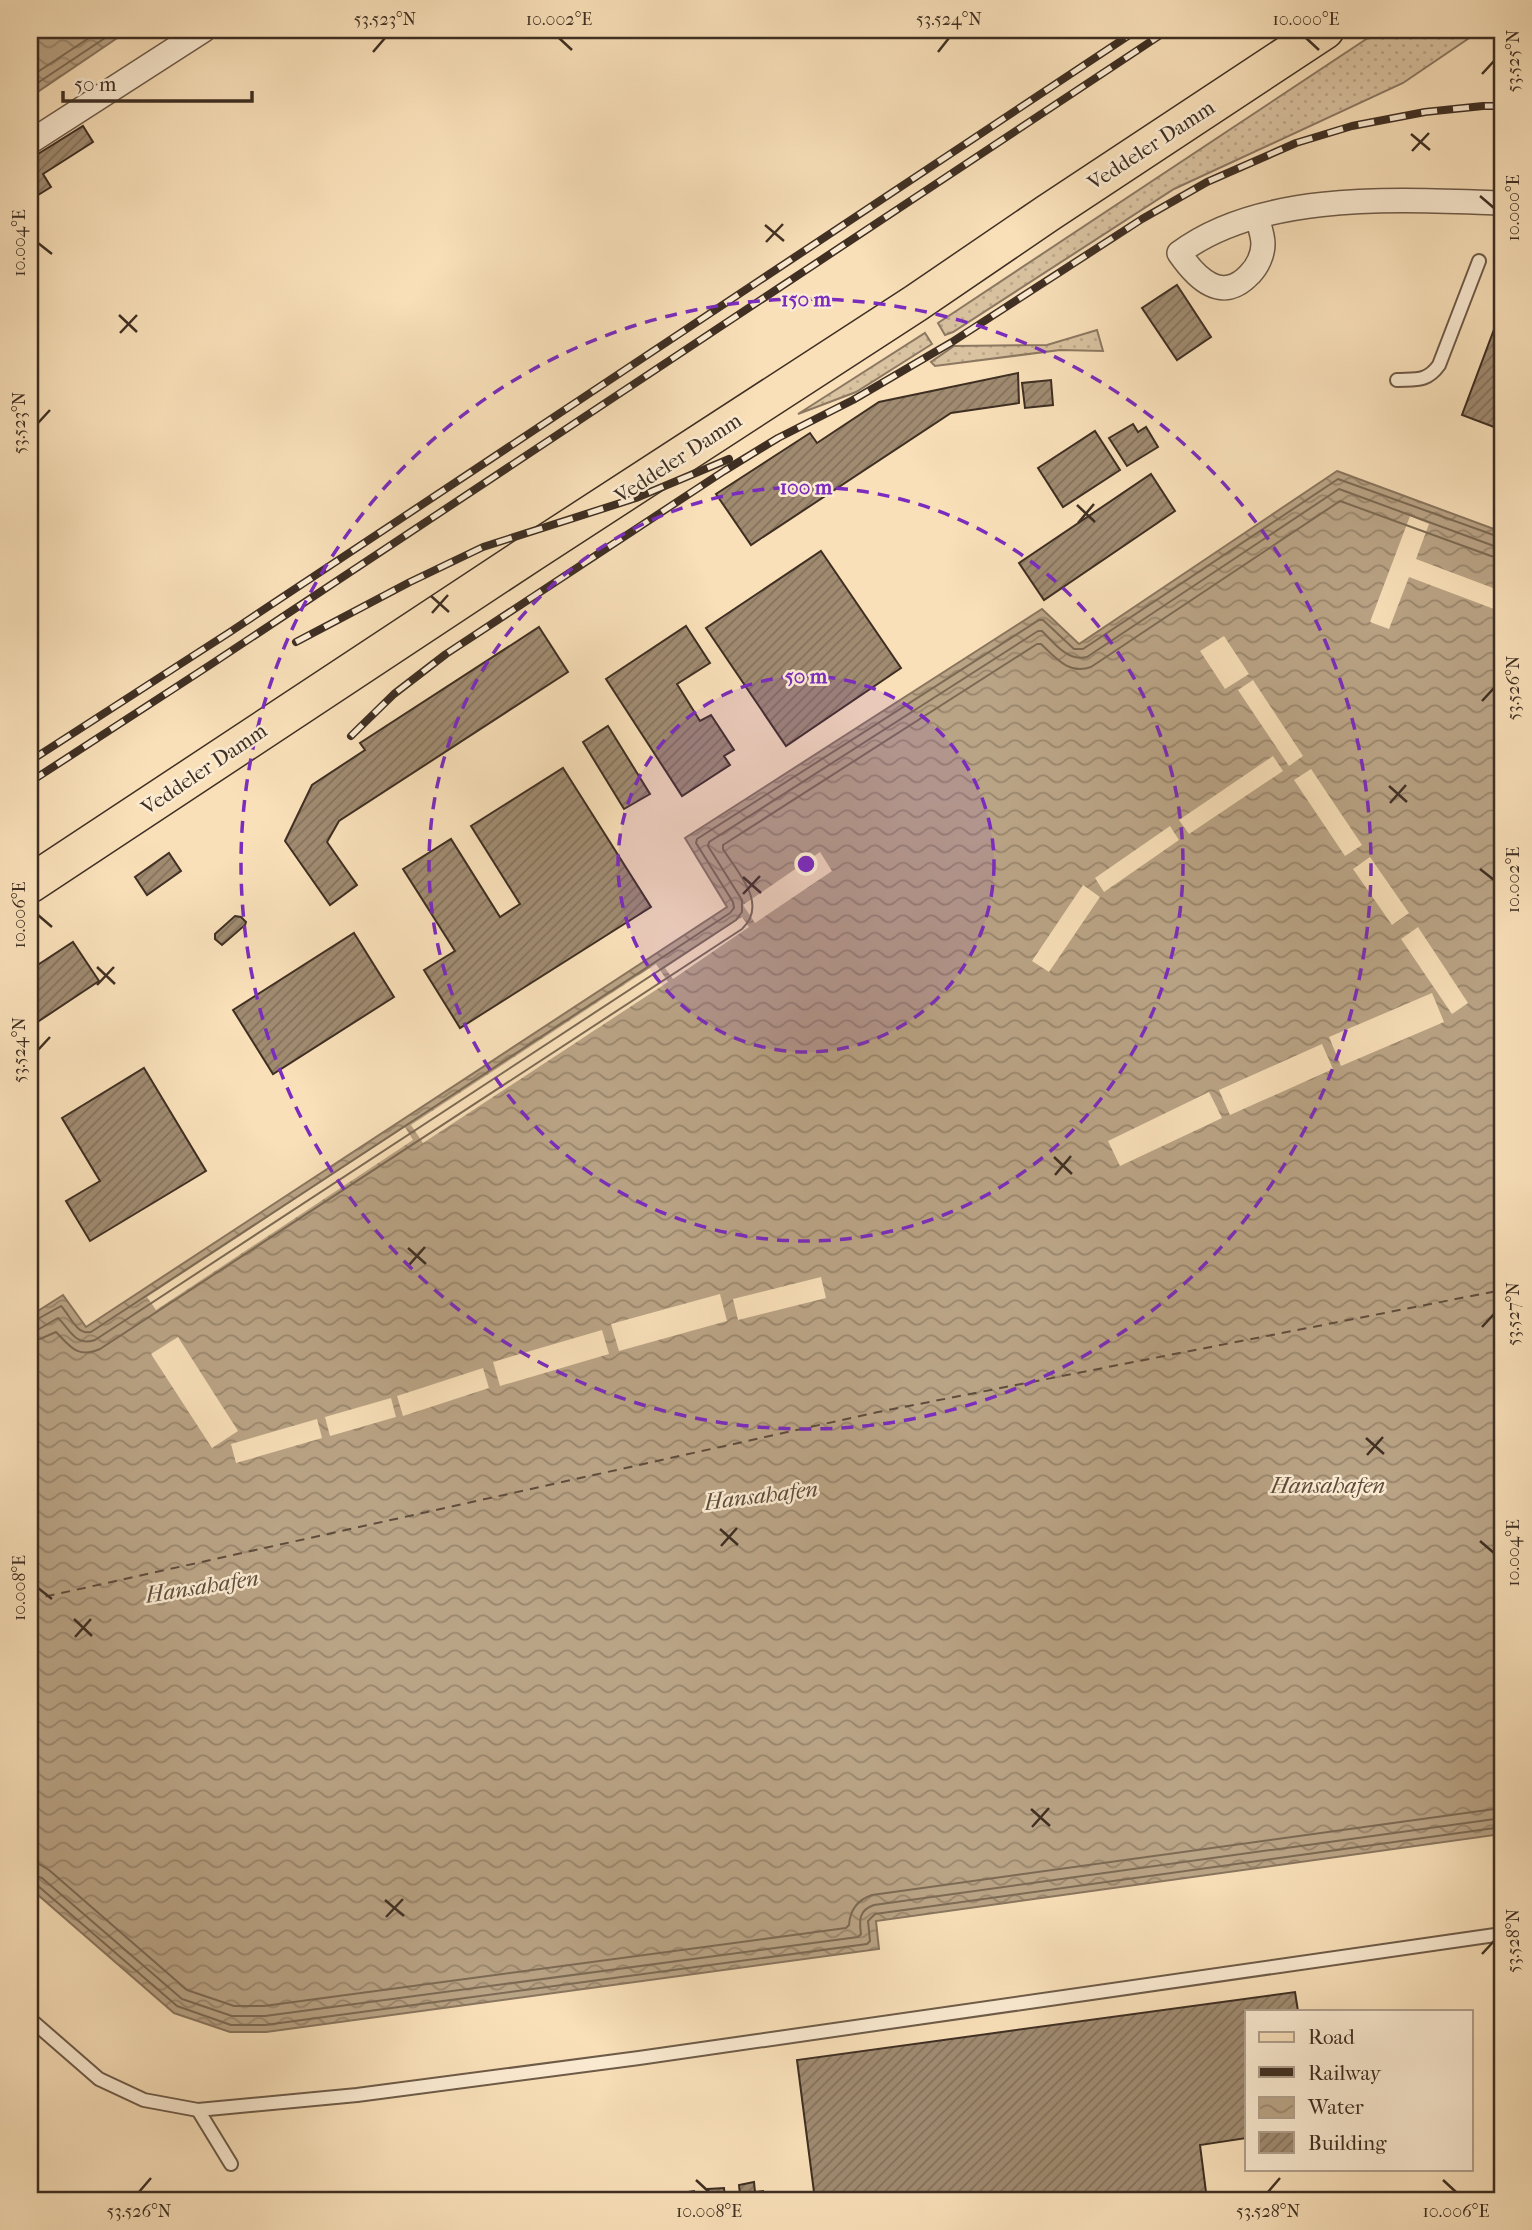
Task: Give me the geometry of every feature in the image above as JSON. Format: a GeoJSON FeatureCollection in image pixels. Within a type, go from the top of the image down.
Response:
{"type":"FeatureCollection","features":[{"type":"Feature","properties":{"kind":"main road","name":"Veddeler Damm"},"geometry":{"type":"LineString","coordinates":[[30,884],[553,538],[904,311],[1325,30]]}},
{"type":"Feature","properties":{"kind":"street"},"geometry":{"type":"LineString","coordinates":[[30,142],[204,30]]}},
{"type":"Feature","properties":{"kind":"street"},"geometry":{"type":"LineString","coordinates":[[1257,217],[1285,210],[1376,200],[1502,203]]}},
{"type":"Feature","properties":{"kind":"lane"},"geometry":{"type":"LineString","coordinates":[[1396,380],[1422,379],[1432,374],[1439,365],[1479,261]]}},
{"type":"Feature","properties":{"kind":"lane"},"geometry":{"type":"LineString","coordinates":[[30,2019],[99,2079],[144,2100],[198,2110],[357,2095],[599,2063],[1502,1934]]}},
{"type":"Feature","properties":{"kind":"lane"},"geometry":{"type":"LineString","coordinates":[[198,2110],[231,2164]]}},
{"type":"Feature","properties":{"kind":"shaded area"},"geometry":{"type":"Polygon","coordinates":[[[1380,30],[1481,30],[1403,83],[1174,189],[945,335],[938,323],[1380,30]]]}},
{"type":"Feature","properties":{"kind":"shaded area"},"geometry":{"type":"Polygon","coordinates":[[[1097,330],[1103,351],[1060,350],[935,366],[931,362],[954,346],[1047,345],[1097,330]]]}},
{"type":"Feature","properties":{"kind":"shaded area"},"geometry":{"type":"Polygon","coordinates":[[[925,333],[932,344],[856,392],[798,414],[925,333]]]}},
{"type":"Feature","properties":{"kind":"water"},"geometry":{"type":"Polygon","coordinates":[[[30,30],[129,30],[30,97],[30,30]]]}},
{"type":"Feature","properties":{"kind":"water","name":"Hansahafen"},"geometry":{"type":"Polygon","coordinates":[[[1337,471],[1502,532],[1502,1834],[876,1921],[879,1949],[266,2032],[230,2032],[174,2013],[30,1888],[30,1316],[63,1295],[86,1327],[727,907],[685,838],[1042,609],[1079,644],[1337,471]]]}},
{"type":"Feature","properties":{"kind":"pier"},"geometry":{"type":"Polygon","coordinates":[[[1410,516],[1429,524],[1416,559],[1501,591],[1494,609],[1409,577],[1389,629],[1370,622],[1410,516]]]}},
{"type":"Feature","properties":{"kind":"pier"},"geometry":{"type":"Polygon","coordinates":[[[1224,636],[1249,674],[1225,689],[1200,651],[1224,636]]]}},
{"type":"Feature","properties":{"kind":"pier"},"geometry":{"type":"Polygon","coordinates":[[[1253,680],[1303,756],[1289,766],[1238,690],[1253,680]]]}},
{"type":"Feature","properties":{"kind":"pier"},"geometry":{"type":"Polygon","coordinates":[[[1273,756],[1283,771],[1189,834],[1179,820],[1273,756]]]}},
{"type":"Feature","properties":{"kind":"pier"},"geometry":{"type":"Polygon","coordinates":[[[1311,769],[1362,845],[1345,856],[1294,780],[1311,769]]]}},
{"type":"Feature","properties":{"kind":"pier"},"geometry":{"type":"Polygon","coordinates":[[[1170,826],[1179,840],[1104,892],[1095,878],[1170,826]]]}},
{"type":"Feature","properties":{"kind":"pier"},"geometry":{"type":"Polygon","coordinates":[[[820,852],[832,871],[755,923],[743,905],[820,852]]]}},
{"type":"Feature","properties":{"kind":"pier"},"geometry":{"type":"Polygon","coordinates":[[[1370,857],[1409,913],[1392,925],[1353,869],[1370,857]]]}},
{"type":"Feature","properties":{"kind":"pier"},"geometry":{"type":"Polygon","coordinates":[[[1083,885],[1100,897],[1049,972],[1032,961],[1083,885]]]}},
{"type":"Feature","properties":{"kind":"pier"},"geometry":{"type":"Polygon","coordinates":[[[742,917],[749,927],[673,979],[665,968],[742,917]]]}},
{"type":"Feature","properties":{"kind":"pier"},"geometry":{"type":"Polygon","coordinates":[[[1418,927],[1468,1003],[1452,1014],[1401,939],[1418,927]]]}},
{"type":"Feature","properties":{"kind":"pier"},"geometry":{"type":"Polygon","coordinates":[[[656,964],[668,982],[423,1143],[411,1125],[656,964]]]}},
{"type":"Feature","properties":{"kind":"pier"},"geometry":{"type":"Polygon","coordinates":[[[1432,993],[1444,1022],[1341,1066],[1329,1037],[1432,993]]]}},
{"type":"Feature","properties":{"kind":"pier"},"geometry":{"type":"Polygon","coordinates":[[[1322,1044],[1333,1069],[1230,1115],[1219,1090],[1322,1044]]]}},
{"type":"Feature","properties":{"kind":"pier"},"geometry":{"type":"Polygon","coordinates":[[[1209,1092],[1222,1118],[1120,1166],[1108,1141],[1209,1092]]]}},
{"type":"Feature","properties":{"kind":"pier"},"geometry":{"type":"Polygon","coordinates":[[[405,1127],[413,1140],[156,1310],[147,1297],[405,1127]]]}},
{"type":"Feature","properties":{"kind":"pier"},"geometry":{"type":"Polygon","coordinates":[[[821,1277],[826,1298],[738,1320],[733,1299],[821,1277]]]}},
{"type":"Feature","properties":{"kind":"pier"},"geometry":{"type":"Polygon","coordinates":[[[720,1294],[727,1321],[619,1351],[611,1324],[720,1294]]]}},
{"type":"Feature","properties":{"kind":"pier"},"geometry":{"type":"Polygon","coordinates":[[[602,1330],[609,1354],[500,1386],[493,1362],[602,1330]]]}},
{"type":"Feature","properties":{"kind":"pier"},"geometry":{"type":"Polygon","coordinates":[[[178,1337],[238,1431],[212,1448],[151,1354],[178,1337]]]}},
{"type":"Feature","properties":{"kind":"pier"},"geometry":{"type":"Polygon","coordinates":[[[483,1368],[489,1388],[403,1416],[397,1396],[483,1368]]]}},
{"type":"Feature","properties":{"kind":"pier"},"geometry":{"type":"Polygon","coordinates":[[[391,1398],[396,1417],[330,1436],[325,1417],[391,1398]]]}},
{"type":"Feature","properties":{"kind":"pier"},"geometry":{"type":"Polygon","coordinates":[[[317,1419],[322,1438],[236,1463],[231,1444],[317,1419]]]}},
{"type":"Feature","properties":{"kind":"building"},"geometry":{"type":"Polygon","coordinates":[[[83,126],[93,142],[43,174],[51,187],[30,200],[30,159],[83,126]]]}},
{"type":"Feature","properties":{"kind":"building"},"geometry":{"type":"Polygon","coordinates":[[[1177,285],[1211,337],[1177,360],[1142,308],[1177,285]]]}},
{"type":"Feature","properties":{"kind":"building"},"geometry":{"type":"Polygon","coordinates":[[[1502,308],[1502,430],[1462,415],[1502,308]]]}},
{"type":"Feature","properties":{"kind":"building"},"geometry":{"type":"Polygon","coordinates":[[[1018,373],[1019,403],[951,413],[751,545],[716,494],[810,433],[817,443],[879,402],[1018,373]]]}},
{"type":"Feature","properties":{"kind":"building"},"geometry":{"type":"Polygon","coordinates":[[[1051,380],[1053,405],[1025,408],[1022,383],[1051,380]]]}},
{"type":"Feature","properties":{"kind":"building"},"geometry":{"type":"Polygon","coordinates":[[[1133,424],[1138,432],[1146,427],[1158,447],[1127,466],[1109,438],[1133,424]]]}},
{"type":"Feature","properties":{"kind":"building"},"geometry":{"type":"Polygon","coordinates":[[[1095,431],[1120,470],[1063,507],[1038,468],[1095,431]]]}},
{"type":"Feature","properties":{"kind":"building"},"geometry":{"type":"Polygon","coordinates":[[[1151,474],[1175,511],[1044,600],[1019,563],[1151,474]]]}},
{"type":"Feature","properties":{"kind":"building"},"geometry":{"type":"Polygon","coordinates":[[[821,551],[901,668],[786,746],[706,628],[821,551]]]}},
{"type":"Feature","properties":{"kind":"building"},"geometry":{"type":"Polygon","coordinates":[[[686,626],[710,663],[677,684],[700,721],[711,715],[734,750],[724,756],[730,765],[682,796],[606,679],[686,626]]]}},
{"type":"Feature","properties":{"kind":"building"},"geometry":{"type":"Polygon","coordinates":[[[539,627],[568,672],[339,821],[327,842],[357,885],[330,905],[285,841],[312,785],[365,750],[360,743],[539,627]]]}},
{"type":"Feature","properties":{"kind":"building"},"geometry":{"type":"Polygon","coordinates":[[[608,726],[650,794],[624,809],[583,742],[608,726]]]}},
{"type":"Feature","properties":{"kind":"building"},"geometry":{"type":"Polygon","coordinates":[[[563,768],[651,907],[460,1028],[424,970],[455,951],[403,869],[451,839],[500,917],[520,904],[471,826],[563,768]]]}},
{"type":"Feature","properties":{"kind":"building"},"geometry":{"type":"Polygon","coordinates":[[[169,853],[181,871],[147,895],[135,877],[169,853]]]}},
{"type":"Feature","properties":{"kind":"building"},"geometry":{"type":"Polygon","coordinates":[[[235,916],[241,917],[246,922],[245,925],[222,945],[215,939],[215,934],[235,916]]]}},
{"type":"Feature","properties":{"kind":"building"},"geometry":{"type":"Polygon","coordinates":[[[354,933],[394,997],[273,1074],[233,1010],[354,933]]]}},
{"type":"Feature","properties":{"kind":"building"},"geometry":{"type":"Polygon","coordinates":[[[73,942],[99,981],[30,1027],[30,970],[73,942]]]}},
{"type":"Feature","properties":{"kind":"building"},"geometry":{"type":"Polygon","coordinates":[[[144,1068],[206,1171],[90,1241],[66,1201],[100,1181],[62,1118],[144,1068]]]}},
{"type":"Feature","properties":{"kind":"building"},"geometry":{"type":"Polygon","coordinates":[[[1295,1992],[1298,2010],[1245,2010],[1245,2138],[1200,2145],[1207,2200],[815,2200],[797,2060],[1295,1992]]]}},
{"type":"Feature","properties":{"kind":"building"},"geometry":{"type":"Polygon","coordinates":[[[754,2182],[755,2192],[763,2191],[765,2200],[701,2200],[709,2199],[708,2189],[724,2188],[725,2197],[740,2195],[739,2185],[754,2182]]]}},
{"type":"Feature","properties":{"kind":"building"},"geometry":{"type":"Polygon","coordinates":[[[694,2191],[696,2200],[681,2200],[680,2193],[694,2191]]]}},
{"type":"Feature","properties":{"kind":"building"},"geometry":{"type":"Polygon","coordinates":[[[1383,2195],[1384,2200],[1347,2200],[1383,2195]]]}},
{"type":"Feature","properties":{"kind":"ferry route"},"geometry":{"type":"LineString","coordinates":[[30,1600],[878,1412],[1502,1290]]}},
{"type":"Feature","properties":{"kind":"railway"},"geometry":{"type":"LineString","coordinates":[[30,761],[230,632],[1137,30]]}},
{"type":"Feature","properties":{"kind":"railway"},"geometry":{"type":"LineString","coordinates":[[30,782],[1168,30]]}},
{"type":"Feature","properties":{"kind":"railway"},"geometry":{"type":"LineString","coordinates":[[351,736],[394,694],[446,654],[724,471],[778,438],[853,400],[952,342],[1142,219],[1207,182],[1296,143],[1352,126],[1425,112],[1502,106]]}},
{"type":"Feature","properties":{"kind":"railway"},"geometry":{"type":"LineString","coordinates":[[296,642],[483,547],[636,498],[729,459]]}}]}
